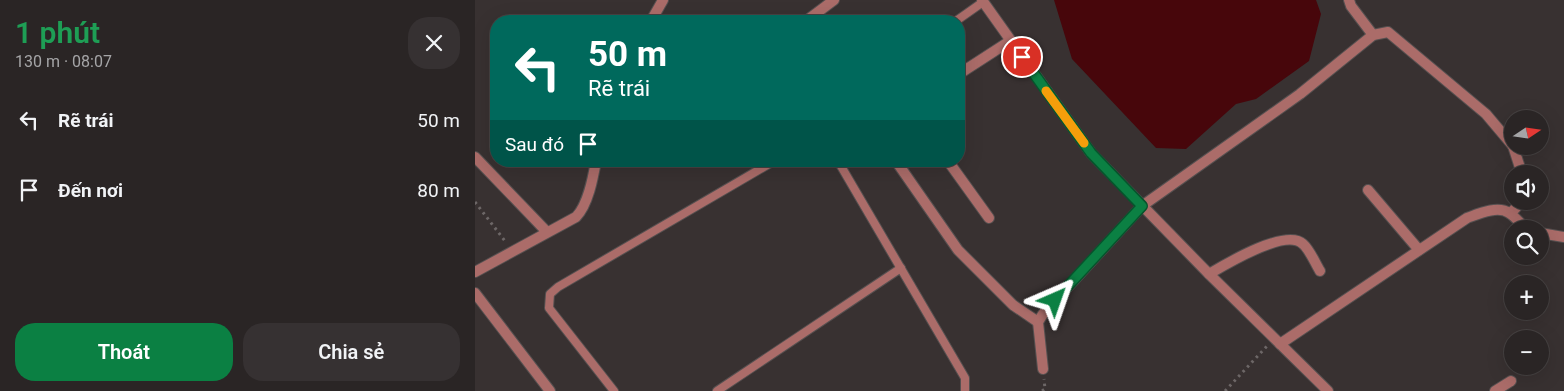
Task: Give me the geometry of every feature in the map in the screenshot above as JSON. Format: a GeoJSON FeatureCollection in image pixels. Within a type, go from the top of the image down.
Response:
{"type":"FeatureCollection","features":[{"type":"Feature","properties":{"kind":"street"},"geometry":{"type":"LineString","coordinates":[[654,15],[663,0]]}},
{"type":"Feature","properties":{"kind":"street"},"geometry":{"type":"LineString","coordinates":[[814,15],[834,0]]}},
{"type":"Feature","properties":{"kind":"street"},"geometry":{"type":"LineString","coordinates":[[1349,0],[1351,6],[1373,35]]}},
{"type":"Feature","properties":{"kind":"street"},"geometry":{"type":"LineString","coordinates":[[983,1],[1091,153],[1327,391]]}},
{"type":"Feature","properties":{"kind":"street"},"geometry":{"type":"LineString","coordinates":[[1043,369],[1038,322],[1043,314],[1142,206],[1300,94],[1373,35],[1388,32],[1486,114],[1504,135]]}},
{"type":"Feature","properties":{"kind":"street"},"geometry":{"type":"LineString","coordinates":[[965,70],[1010,41]]}},
{"type":"Feature","properties":{"kind":"street"},"geometry":{"type":"LineString","coordinates":[[475,157],[547,232]]}},
{"type":"Feature","properties":{"kind":"street"},"geometry":{"type":"LineString","coordinates":[[475,272],[576,217],[581,212],[593,182],[595,167]]}},
{"type":"Feature","properties":{"kind":"street"},"geometry":{"type":"LineString","coordinates":[[901,167],[958,250],[1013,305],[1038,322]]}},
{"type":"Feature","properties":{"kind":"street"},"geometry":{"type":"LineString","coordinates":[[952,167],[989,218]]}},
{"type":"Feature","properties":{"kind":"street"},"geometry":{"type":"LineString","coordinates":[[1368,190],[1419,250]]}},
{"type":"Feature","properties":{"kind":"street"},"geometry":{"type":"LineString","coordinates":[[1277,341],[1467,218],[1488,211],[1504,210],[1511,213],[1516,220]]}},
{"type":"Feature","properties":{"kind":"street"},"geometry":{"type":"LineString","coordinates":[[1511,213],[1514,210]]}},
{"type":"Feature","properties":{"kind":"street"},"geometry":{"type":"LineString","coordinates":[[1549,234],[1564,237]]}},
{"type":"Feature","properties":{"kind":"street"},"geometry":{"type":"LineString","coordinates":[[1209,274],[1247,252],[1275,242],[1295,240],[1303,244],[1320,271]]}},
{"type":"Feature","properties":{"kind":"street"},"geometry":{"type":"LineString","coordinates":[[475,293],[551,391]]}},
{"type":"Feature","properties":{"kind":"street"},"geometry":{"type":"LineString","coordinates":[[1495,391],[1511,380]]}},
{"type":"Feature","properties":{"kind":"lane"},"geometry":{"type":"LineString","coordinates":[[964,15],[983,1]]}},
{"type":"Feature","properties":{"kind":"lane"},"geometry":{"type":"LineString","coordinates":[[613,391],[549,308],[550,294],[558,287],[764,167]]}},
{"type":"Feature","properties":{"kind":"lane"},"geometry":{"type":"LineString","coordinates":[[842,167],[965,378],[965,391]]}},
{"type":"Feature","properties":{"kind":"lane"},"geometry":{"type":"LineString","coordinates":[[717,391],[901,268]]}},
{"type":"Feature","properties":{"kind":"path"},"geometry":{"type":"LineString","coordinates":[[475,202],[481,212],[513,250]]}},
{"type":"Feature","properties":{"kind":"path"},"geometry":{"type":"LineString","coordinates":[[1225,391],[1277,341]]}},
{"type":"Feature","properties":{"kind":"shaded area"},"geometry":{"type":"Polygon","coordinates":[[[1054,0],[1316,0],[1321,14],[1309,61],[1256,99],[1236,104],[1186,149],[1156,148],[1072,59],[1054,0]]]}},
{"type":"Feature","properties":{"kind":"slow traffic"},"geometry":{"type":"LineString","coordinates":[[1046,91],[1084,143]]}},
{"type":"Feature","properties":{"kind":"route"},"geometry":{"type":"LineString","coordinates":[[1022,57],[1091,153],[1142,206],[1055,300]]}}]}
